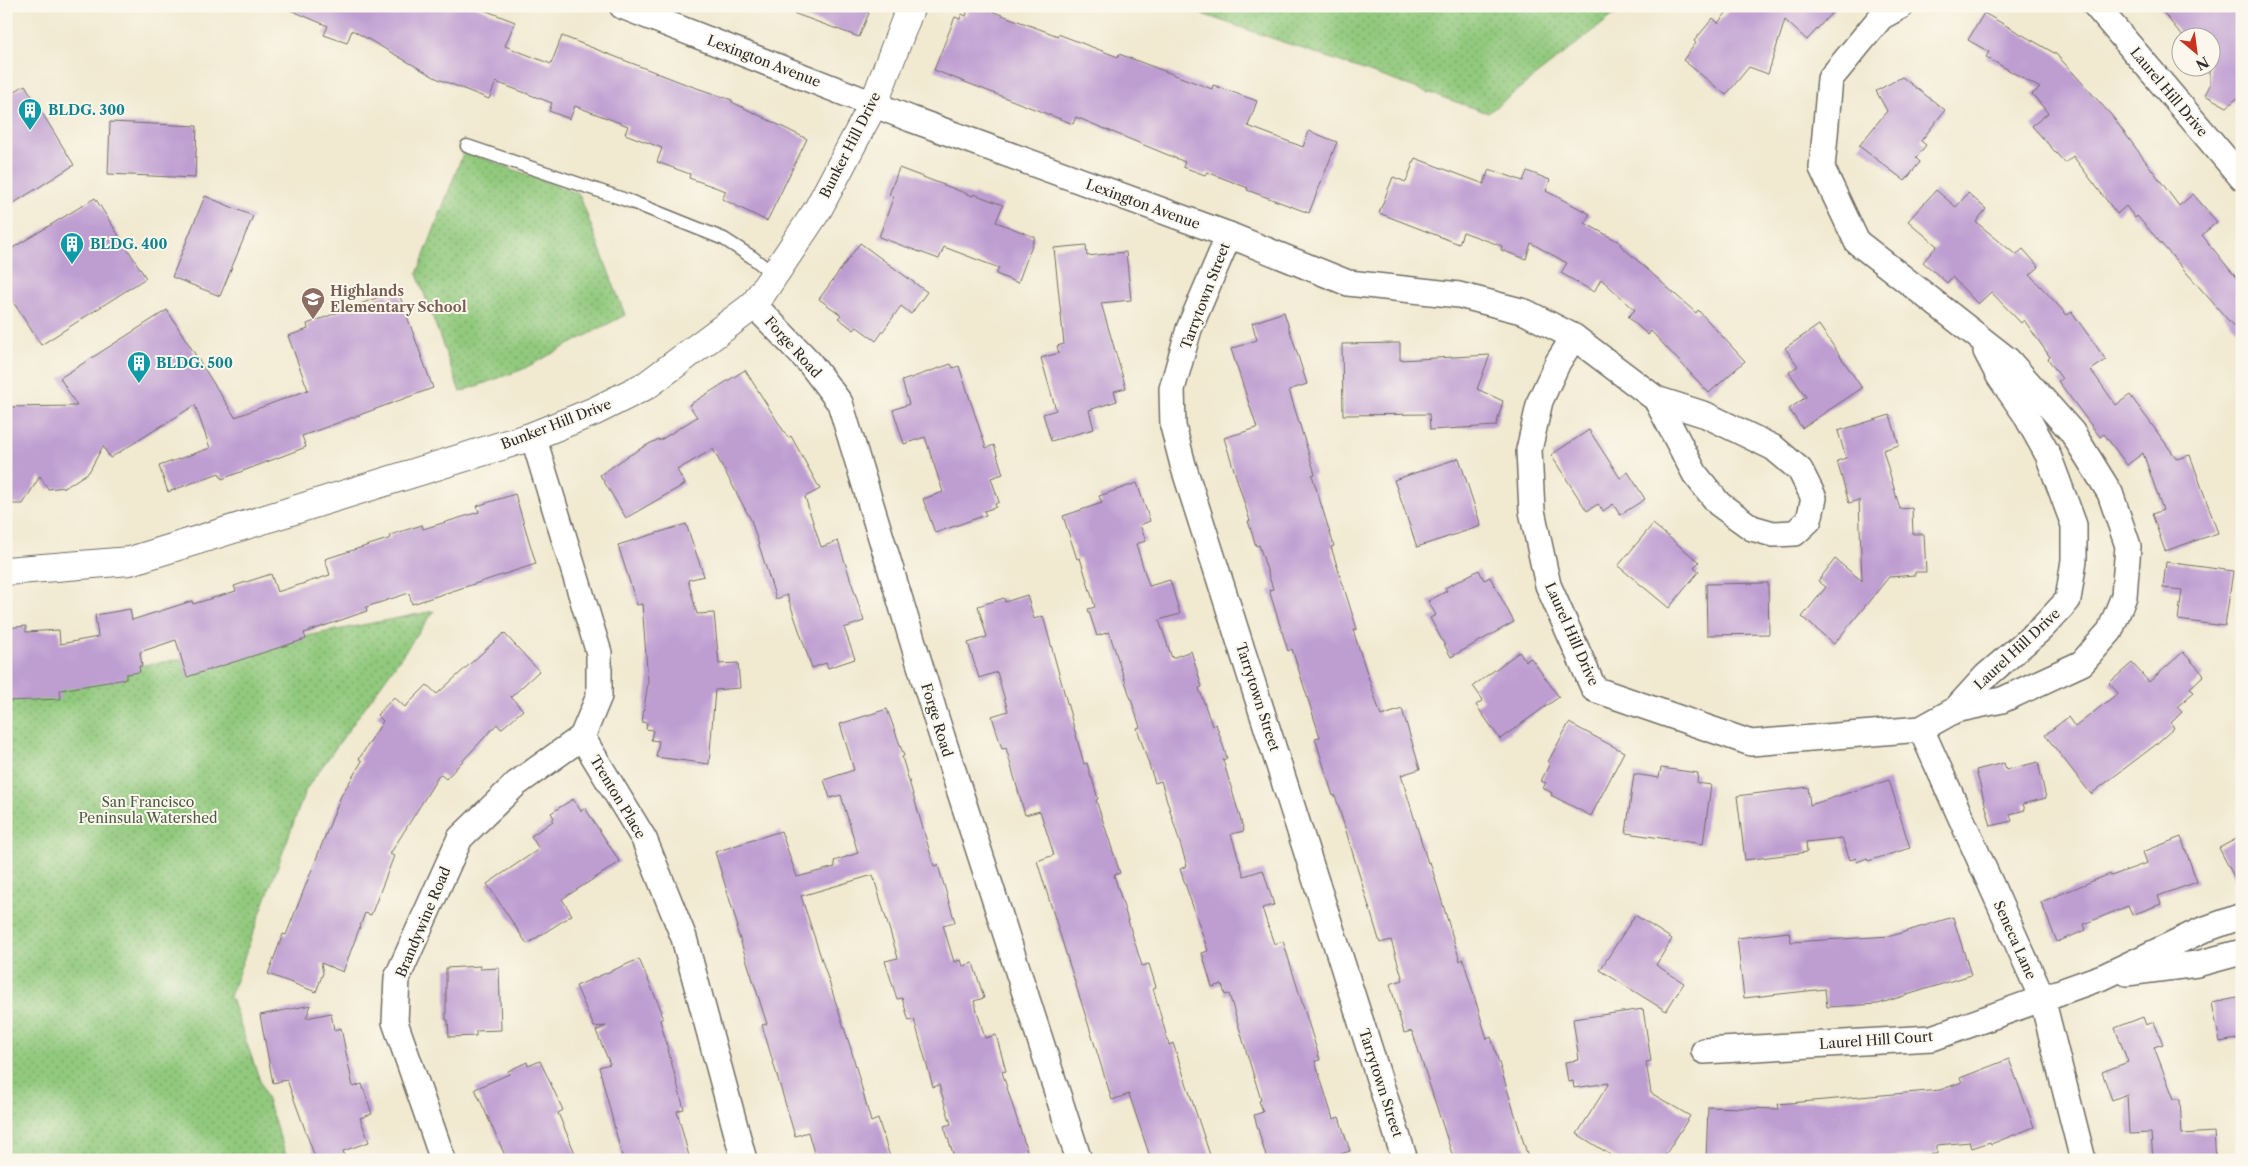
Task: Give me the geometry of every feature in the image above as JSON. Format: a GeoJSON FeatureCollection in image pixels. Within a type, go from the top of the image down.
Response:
{"type":"FeatureCollection","features":[{"type":"Feature","properties":{"kind":"street","name":"Lexington Avenue"},"geometry":{"type":"LineString","coordinates":[[622,6],[874,103],[920,123],[1229,235],[1348,283],[1459,295],[1525,312],[1574,337],[1656,399],[1706,415],[1774,448],[1800,470],[1804,477],[1814,498],[1809,520],[1795,533],[1773,534],[1752,528],[1719,504],[1695,474],[1656,399]]}},
{"type":"Feature","properties":{"kind":"street","name":"Bunker Hill Drive"},"geometry":{"type":"LineString","coordinates":[[6,571],[130,561],[533,436],[595,411],[647,385],[754,305],[818,209],[874,103],[911,6]]}},
{"type":"Feature","properties":{"kind":"street","name":"Laurel Hill Drive"},"geometry":{"type":"LineString","coordinates":[[1901,6],[1881,17],[1830,79],[1822,168],[1856,242],[2008,360],[2072,432],[2110,493],[2128,546],[2124,596],[2110,630],[2082,662],[2002,700],[1954,710]]}},
{"type":"Feature","properties":{"kind":"street","name":"Laurel Hill Drive"},"geometry":{"type":"LineString","coordinates":[[2096,6],[2242,178]]}},
{"type":"Feature","properties":{"kind":"street","name":"Tarrytown Street"},"geometry":{"type":"LineString","coordinates":[[1229,235],[1189,329],[1172,389],[1173,426],[1183,466],[1406,1160]]}},
{"type":"Feature","properties":{"kind":"street","name":"Forge Road"},"geometry":{"type":"LineString","coordinates":[[754,305],[809,362],[840,403],[936,718],[1079,1160]]}},
{"type":"Feature","properties":{"kind":"street","name":"Laurel Hill Drive"},"geometry":{"type":"LineString","coordinates":[[1574,337],[1558,362],[1540,401],[1529,450],[1531,502],[1548,585],[1594,689],[1751,743],[1921,729],[1954,710],[1986,676],[2042,628],[2068,600],[2074,560],[2074,525],[2048,456],[2024,412],[1999,376],[1978,338]]}},
{"type":"Feature","properties":{"kind":"street"},"geometry":{"type":"LineString","coordinates":[[533,436],[600,653],[599,696],[582,737]]}},
{"type":"Feature","properties":{"kind":"street","name":"Seneca Lane"},"geometry":{"type":"LineString","coordinates":[[1921,729],[2042,998],[2083,1160]]}},
{"type":"Feature","properties":{"kind":"street","name":"Brandywine Road"},"geometry":{"type":"LineString","coordinates":[[443,1160],[395,1022],[397,978],[460,838],[516,784],[582,737]]}},
{"type":"Feature","properties":{"kind":"street","name":"Trenton Place"},"geometry":{"type":"LineString","coordinates":[[582,737],[644,839],[684,938],[744,1160]]}},
{"type":"Feature","properties":{"kind":"street"},"geometry":{"type":"LineString","coordinates":[[2042,998],[2105,976],[2200,931],[2242,916]]}},
{"type":"Feature","properties":{"kind":"street"},"geometry":{"type":"LineString","coordinates":[[2105,976],[2197,964],[2242,952]]}},
{"type":"Feature","properties":{"kind":"street","name":"Laurel Hill Court"},"geometry":{"type":"LineString","coordinates":[[1704,1050],[1932,1038],[2042,998]]}},
{"type":"Feature","properties":{"kind":"lane"},"geometry":{"type":"LineString","coordinates":[[467,146],[632,202],[724,239],[752,257],[774,275]]}},
{"type":"Feature","properties":{"kind":"green space"},"geometry":{"type":"Polygon","coordinates":[[[1179,6],[1625,6],[1488,113],[1179,6]]]}},
{"type":"Feature","properties":{"kind":"green space"},"geometry":{"type":"Polygon","coordinates":[[[464,151],[579,194],[625,315],[521,370],[460,392],[417,274],[464,151]]]}},
{"type":"Feature","properties":{"kind":"green space","name":"San Francisco Peninsula Watershed"},"geometry":{"type":"Polygon","coordinates":[[[434,611],[306,789],[230,996],[288,1160],[6,1160],[6,687],[214,654],[434,611]]]}},
{"type":"Feature","properties":{"kind":"building"},"geometry":{"type":"Polygon","coordinates":[[[281,6],[474,6],[515,22],[505,46],[551,64],[562,36],[732,100],[732,102],[807,139],[767,221],[722,199],[726,191],[689,178],[690,174],[657,162],[662,148],[625,134],[628,126],[575,106],[570,119],[549,111],[552,103],[496,82],[489,99],[436,78],[352,30],[347,43],[324,35],[328,26],[281,6]]]}},
{"type":"Feature","properties":{"kind":"building"},"geometry":{"type":"Polygon","coordinates":[[[782,6],[865,6],[864,11],[869,13],[859,37],[782,9],[782,6]]]}},
{"type":"Feature","properties":{"kind":"building"},"geometry":{"type":"Polygon","coordinates":[[[969,6],[978,6],[1118,57],[1119,54],[1212,89],[1213,85],[1257,101],[1248,126],[1303,147],[1309,131],[1337,142],[1309,213],[1247,190],[1248,188],[1207,172],[1205,175],[1183,167],[1185,162],[1076,117],[1073,124],[934,70],[955,17],[960,19],[962,14],[966,16],[969,6]]]}},
{"type":"Feature","properties":{"kind":"building"},"geometry":{"type":"Polygon","coordinates":[[[1732,6],[1838,6],[1807,40],[1785,20],[1768,74],[1749,67],[1726,95],[1683,60],[1696,43],[1694,41],[1713,18],[1718,23],[1732,6]]]}},
{"type":"Feature","properties":{"kind":"building"},"geometry":{"type":"Polygon","coordinates":[[[2158,6],[2242,6],[2242,94],[2227,107],[2205,95],[2210,85],[2210,78],[2220,78],[2220,28],[2176,28],[2158,6]]]}},
{"type":"Feature","properties":{"kind":"building"},"geometry":{"type":"Polygon","coordinates":[[[1984,13],[2056,54],[2112,116],[2179,206],[2193,194],[2217,222],[2202,235],[2242,285],[2242,336],[2137,216],[2135,218],[2126,206],[2117,214],[2073,156],[2065,163],[2032,126],[2048,113],[2032,94],[2040,88],[1986,57],[1989,52],[1968,40],[1984,13]]]}},
{"type":"Feature","properties":{"kind":"building"},"geometry":{"type":"Polygon","coordinates":[[[1902,77],[1945,110],[1921,141],[1926,145],[1916,158],[1920,162],[1905,181],[1859,146],[1887,111],[1876,91],[1902,77]]]}},
{"type":"Feature","properties":{"kind":"building","name":"BLDG. 300"},"geometry":{"type":"Polygon","coordinates":[[[25,85],[74,165],[6,208],[6,97],[25,85]]]}},
{"type":"Feature","properties":{"kind":"building"},"geometry":{"type":"Polygon","coordinates":[[[110,122],[197,126],[195,178],[108,174],[110,122]]]}},
{"type":"Feature","properties":{"kind":"building"},"geometry":{"type":"Polygon","coordinates":[[[1415,158],[1484,184],[1489,169],[1523,181],[1527,171],[1550,180],[1546,191],[1590,214],[1585,223],[1621,243],[1620,245],[1696,313],[1698,310],[1745,361],[1709,393],[1651,331],[1648,335],[1628,317],[1635,310],[1601,279],[1594,292],[1561,273],[1567,263],[1531,243],[1526,259],[1501,250],[1502,246],[1463,232],[1459,244],[1379,213],[1393,177],[1406,182],[1415,158]]]}},
{"type":"Feature","properties":{"kind":"building"},"geometry":{"type":"Polygon","coordinates":[[[899,168],[973,196],[974,194],[1003,205],[996,222],[1035,237],[1018,283],[996,274],[999,268],[944,247],[939,259],[879,237],[894,196],[889,195],[899,168]]]}},
{"type":"Feature","properties":{"kind":"building"},"geometry":{"type":"Polygon","coordinates":[[[1936,190],[1956,207],[1968,193],[1986,209],[1976,222],[2016,255],[2023,249],[2039,267],[2030,275],[2067,315],[2072,312],[2106,360],[2091,370],[2116,405],[2130,395],[2177,459],[2190,455],[2218,533],[2165,551],[2152,514],[2163,510],[2143,453],[2127,465],[2104,434],[2100,437],[2058,381],[2062,379],[2048,359],[2050,357],[2024,320],[2021,323],[1991,292],[1978,304],[1952,277],[1947,283],[1923,262],[1937,246],[1908,221],[1936,190]]]}},
{"type":"Feature","properties":{"kind":"building"},"geometry":{"type":"Polygon","coordinates":[[[205,196],[253,216],[220,296],[172,277],[205,196]]]}},
{"type":"Feature","properties":{"kind":"building","name":"BLDG. 400"},"geometry":{"type":"Polygon","coordinates":[[[95,198],[146,278],[41,345],[6,291],[6,252],[95,198]]]}},
{"type":"Feature","properties":{"kind":"building"},"geometry":{"type":"Polygon","coordinates":[[[860,243],[927,292],[911,314],[901,306],[876,341],[857,327],[854,330],[838,318],[841,315],[819,299],[860,243]]]}},
{"type":"Feature","properties":{"kind":"building"},"geometry":{"type":"Polygon","coordinates":[[[1086,245],[1087,256],[1126,252],[1131,300],[1101,303],[1126,388],[1114,391],[1117,401],[1089,410],[1094,429],[1051,441],[1043,414],[1056,410],[1041,358],[1059,353],[1057,346],[1064,344],[1054,248],[1086,245]]]}},
{"type":"Feature","properties":{"kind":"building"},"geometry":{"type":"Polygon","coordinates":[[[387,294],[388,297],[399,294],[433,388],[302,436],[306,447],[222,479],[219,473],[168,492],[159,466],[210,448],[195,405],[110,458],[103,446],[89,472],[66,487],[48,489],[40,476],[23,504],[6,504],[6,407],[77,406],[60,378],[167,310],[235,417],[308,390],[288,336],[308,329],[307,324],[387,294]]]}},
{"type":"Feature","properties":{"kind":"building"},"geometry":{"type":"Polygon","coordinates":[[[1284,312],[1307,384],[1289,390],[1315,474],[1312,475],[1334,546],[1331,547],[1357,629],[1353,630],[1381,716],[1402,709],[1420,769],[1401,775],[1460,961],[1463,959],[1487,1039],[1491,1037],[1529,1160],[1454,1160],[1412,1031],[1404,1033],[1390,984],[1403,980],[1391,940],[1380,943],[1335,795],[1333,796],[1315,738],[1320,737],[1292,649],[1288,651],[1269,590],[1273,589],[1259,545],[1256,546],[1224,438],[1257,428],[1231,349],[1257,340],[1252,323],[1284,312]]]}},
{"type":"Feature","properties":{"kind":"building"},"geometry":{"type":"Polygon","coordinates":[[[1819,325],[1862,388],[1802,428],[1789,409],[1806,397],[1789,372],[1798,366],[1785,348],[1819,325]]]}},
{"type":"Feature","properties":{"kind":"building"},"geometry":{"type":"Polygon","coordinates":[[[1400,343],[1400,360],[1490,355],[1477,389],[1503,401],[1496,426],[1430,430],[1429,414],[1343,415],[1342,344],[1400,343]]]}},
{"type":"Feature","properties":{"kind":"building"},"geometry":{"type":"Polygon","coordinates":[[[951,364],[953,368],[959,366],[986,448],[994,445],[1003,474],[991,478],[999,502],[995,504],[996,507],[984,511],[986,515],[935,533],[923,499],[943,492],[925,437],[904,444],[893,410],[909,404],[902,381],[951,364]]]}},
{"type":"Feature","properties":{"kind":"building"},"geometry":{"type":"Polygon","coordinates":[[[745,370],[788,438],[791,436],[820,489],[805,497],[821,547],[838,541],[864,621],[844,628],[855,659],[828,668],[826,663],[812,668],[787,595],[776,599],[751,520],[713,449],[677,470],[685,484],[626,518],[600,475],[645,446],[659,439],[659,441],[697,417],[689,405],[745,370]]]}},
{"type":"Feature","properties":{"kind":"building"},"geometry":{"type":"Polygon","coordinates":[[[1890,415],[1899,445],[1883,450],[1900,509],[1912,508],[1913,534],[1924,534],[1926,572],[1889,577],[1834,644],[1802,617],[1826,587],[1818,581],[1835,559],[1862,581],[1859,500],[1849,503],[1837,461],[1846,458],[1838,431],[1890,415]]]}},
{"type":"Feature","properties":{"kind":"building"},"geometry":{"type":"Polygon","coordinates":[[[1589,430],[1620,478],[1628,472],[1645,499],[1620,515],[1613,504],[1603,511],[1598,504],[1587,511],[1551,455],[1589,430]]]}},
{"type":"Feature","properties":{"kind":"building"},"geometry":{"type":"Polygon","coordinates":[[[1459,458],[1481,526],[1417,547],[1394,480],[1459,458]]]}},
{"type":"Feature","properties":{"kind":"building"},"geometry":{"type":"Polygon","coordinates":[[[1137,483],[1150,521],[1140,525],[1146,541],[1136,544],[1149,586],[1170,580],[1180,614],[1159,620],[1172,658],[1191,651],[1202,687],[1199,688],[1212,726],[1216,724],[1227,758],[1223,760],[1244,831],[1231,834],[1244,876],[1263,870],[1274,905],[1262,908],[1274,944],[1283,941],[1320,1060],[1315,1061],[1333,1119],[1339,1117],[1350,1151],[1323,1160],[1267,1160],[1254,1115],[1263,1112],[1259,1101],[1261,1100],[1229,994],[1225,995],[1222,984],[1212,987],[1202,953],[1208,951],[1180,869],[1187,866],[1161,781],[1155,783],[1137,728],[1140,727],[1109,632],[1097,636],[1088,609],[1095,607],[1080,558],[1077,559],[1063,516],[1102,503],[1099,496],[1137,483]]]}},
{"type":"Feature","properties":{"kind":"building"},"geometry":{"type":"Polygon","coordinates":[[[515,494],[536,564],[412,604],[409,593],[366,607],[367,611],[304,633],[306,639],[187,677],[176,640],[140,652],[142,666],[139,666],[140,672],[126,674],[126,679],[60,690],[61,699],[6,701],[6,628],[26,626],[26,632],[59,630],[60,644],[98,637],[95,615],[130,609],[132,620],[192,601],[193,604],[236,591],[234,586],[271,574],[277,592],[330,575],[325,559],[391,538],[390,535],[422,525],[423,529],[479,512],[477,506],[515,494]]]}},
{"type":"Feature","properties":{"kind":"building"},"geometry":{"type":"Polygon","coordinates":[[[686,524],[704,576],[688,580],[697,614],[714,613],[719,664],[738,663],[740,688],[715,690],[709,764],[656,757],[659,741],[651,740],[653,730],[646,729],[647,723],[642,722],[648,682],[642,604],[637,605],[618,545],[686,524]]]}},
{"type":"Feature","properties":{"kind":"building"},"geometry":{"type":"Polygon","coordinates":[[[1653,524],[1699,562],[1694,567],[1699,571],[1669,608],[1618,566],[1653,524]]]}},
{"type":"Feature","properties":{"kind":"building"},"geometry":{"type":"Polygon","coordinates":[[[2166,562],[2233,571],[2225,626],[2178,620],[2182,590],[2163,588],[2166,562]]]}},
{"type":"Feature","properties":{"kind":"building"},"geometry":{"type":"Polygon","coordinates":[[[1479,570],[1484,580],[1490,577],[1514,622],[1451,657],[1430,618],[1436,615],[1428,601],[1447,591],[1445,588],[1479,570]]]}},
{"type":"Feature","properties":{"kind":"building"},"geometry":{"type":"Polygon","coordinates":[[[1768,583],[1769,634],[1707,635],[1706,584],[1768,583]]]}},
{"type":"Feature","properties":{"kind":"building"},"geometry":{"type":"Polygon","coordinates":[[[1027,595],[1034,619],[1043,616],[1084,764],[1087,763],[1092,778],[1098,799],[1096,800],[1120,873],[1114,875],[1142,966],[1149,964],[1156,987],[1153,988],[1169,1045],[1173,1043],[1210,1155],[1200,1160],[1151,1160],[1129,1094],[1112,1100],[1037,861],[1054,855],[1040,811],[1025,815],[1006,748],[1002,749],[992,716],[1008,711],[997,672],[979,678],[968,643],[987,637],[978,606],[1004,598],[1005,602],[1027,595]]]}},
{"type":"Feature","properties":{"kind":"building"},"geometry":{"type":"Polygon","coordinates":[[[504,633],[539,671],[511,697],[523,710],[501,729],[497,724],[446,779],[440,774],[390,854],[394,856],[371,915],[365,913],[343,972],[321,963],[323,973],[316,992],[268,974],[283,934],[286,935],[341,796],[362,761],[359,759],[383,721],[377,715],[394,697],[405,707],[427,685],[437,694],[504,633]]]}},
{"type":"Feature","properties":{"kind":"building"},"geometry":{"type":"Polygon","coordinates":[[[1519,652],[1526,661],[1531,658],[1559,697],[1500,739],[1476,705],[1483,700],[1473,686],[1519,652]]]}},
{"type":"Feature","properties":{"kind":"building"},"geometry":{"type":"Polygon","coordinates":[[[2183,652],[2204,675],[2190,688],[2194,692],[2177,707],[2182,712],[2171,723],[2174,728],[2154,746],[2091,794],[2045,735],[2068,717],[2075,727],[2118,693],[2109,683],[2132,663],[2149,682],[2183,652]]]}},
{"type":"Feature","properties":{"kind":"building"},"geometry":{"type":"Polygon","coordinates":[[[887,709],[904,756],[902,757],[934,866],[938,865],[955,922],[943,925],[954,962],[961,960],[963,966],[973,963],[984,998],[974,1001],[985,1038],[996,1035],[1006,1071],[1002,1072],[1028,1154],[1011,1160],[955,1160],[944,1126],[951,1124],[939,1085],[933,1087],[914,1019],[909,1021],[902,998],[897,999],[885,961],[898,958],[873,875],[801,896],[851,1049],[871,1122],[878,1119],[891,1160],[816,1160],[808,1132],[795,1136],[762,1025],[767,1024],[736,927],[738,927],[715,852],[781,831],[797,877],[835,867],[834,861],[858,853],[841,795],[830,798],[824,780],[854,770],[840,724],[887,709]]]}},
{"type":"Feature","properties":{"kind":"building"},"geometry":{"type":"Polygon","coordinates":[[[1569,723],[1624,752],[1591,816],[1551,795],[1552,793],[1543,788],[1546,783],[1541,781],[1550,763],[1548,762],[1569,723]]]}},
{"type":"Feature","properties":{"kind":"building"},"geometry":{"type":"Polygon","coordinates":[[[2038,762],[2046,798],[2023,804],[2025,810],[2010,814],[2012,821],[1991,826],[1976,770],[2004,763],[2006,770],[2038,762]]]}},
{"type":"Feature","properties":{"kind":"building"},"geometry":{"type":"Polygon","coordinates":[[[1661,768],[1698,773],[1697,783],[1711,785],[1703,844],[1626,833],[1634,774],[1659,778],[1661,768]]]}},
{"type":"Feature","properties":{"kind":"building"},"geometry":{"type":"Polygon","coordinates":[[[1889,780],[1910,848],[1868,861],[1867,858],[1857,862],[1856,858],[1850,860],[1842,838],[1806,842],[1807,852],[1745,860],[1737,796],[1808,787],[1810,805],[1889,780]]]}},
{"type":"Feature","properties":{"kind":"building"},"geometry":{"type":"Polygon","coordinates":[[[573,799],[581,811],[585,808],[620,862],[562,899],[572,915],[527,944],[487,884],[539,849],[531,836],[553,821],[554,818],[551,813],[573,799]]]}},
{"type":"Feature","properties":{"kind":"building"},"geometry":{"type":"Polygon","coordinates":[[[2242,836],[2242,892],[2219,848],[2242,836]]]}},
{"type":"Feature","properties":{"kind":"building"},"geometry":{"type":"Polygon","coordinates":[[[2181,837],[2197,882],[2158,896],[2161,904],[2132,915],[2128,906],[2084,924],[2086,930],[2057,942],[2041,902],[2110,874],[2111,876],[2147,863],[2143,852],[2181,837]]]}},
{"type":"Feature","properties":{"kind":"building"},"geometry":{"type":"Polygon","coordinates":[[[1635,915],[1672,939],[1656,965],[1684,983],[1666,1011],[1600,970],[1635,915]]]}},
{"type":"Feature","properties":{"kind":"building"},"geometry":{"type":"Polygon","coordinates":[[[1953,917],[1971,975],[1878,1004],[1827,1007],[1825,989],[1744,998],[1737,938],[1789,932],[1791,942],[1891,936],[1953,917]]]}},
{"type":"Feature","properties":{"kind":"building"},"geometry":{"type":"Polygon","coordinates":[[[639,959],[662,1012],[660,1013],[663,1018],[660,1020],[684,1109],[677,1111],[690,1160],[623,1160],[599,1067],[610,1064],[596,1031],[606,1026],[594,1027],[576,986],[639,959]]]}},
{"type":"Feature","properties":{"kind":"building"},"geometry":{"type":"Polygon","coordinates":[[[480,966],[480,969],[499,968],[501,1030],[476,1031],[476,1036],[449,1037],[448,1020],[446,1020],[446,968],[480,966]]]}},
{"type":"Feature","properties":{"kind":"building"},"geometry":{"type":"Polygon","coordinates":[[[2242,997],[2242,1038],[2220,1042],[2212,1003],[2242,997]]]}},
{"type":"Feature","properties":{"kind":"building"},"geometry":{"type":"Polygon","coordinates":[[[311,1005],[306,1018],[331,1013],[334,1030],[341,1028],[353,1087],[362,1084],[372,1114],[360,1118],[369,1142],[343,1151],[346,1160],[316,1160],[287,1080],[273,1083],[260,1015],[311,1005]]]}},
{"type":"Feature","properties":{"kind":"building"},"geometry":{"type":"Polygon","coordinates":[[[1643,1009],[1651,1061],[1646,1062],[1651,1093],[1690,1116],[1662,1160],[1619,1160],[1577,1134],[1609,1083],[1574,1088],[1573,1081],[1568,1082],[1565,1062],[1579,1060],[1573,1019],[1643,1009]]]}},
{"type":"Feature","properties":{"kind":"building"},"geometry":{"type":"Polygon","coordinates":[[[2143,1017],[2146,1025],[2154,1022],[2163,1044],[2154,1047],[2174,1099],[2180,1099],[2182,1134],[2214,1132],[2216,1160],[2153,1160],[2151,1133],[2129,1134],[2127,1094],[2112,1100],[2102,1072],[2128,1062],[2115,1028],[2143,1017]]]}},
{"type":"Feature","properties":{"kind":"building"},"geometry":{"type":"Polygon","coordinates":[[[2009,1059],[2034,1127],[1991,1144],[1990,1142],[1972,1148],[1970,1142],[1937,1145],[1937,1154],[1849,1160],[1706,1160],[1708,1107],[1779,1109],[1778,1104],[1940,1090],[1962,1082],[1960,1078],[2009,1059]]]}},
{"type":"Feature","properties":{"kind":"building"},"geometry":{"type":"Polygon","coordinates":[[[540,1061],[563,1110],[558,1113],[578,1160],[507,1160],[475,1089],[509,1074],[508,1071],[527,1062],[528,1066],[540,1061]]]}},
{"type":"Feature","properties":{"kind":"place","name":"BLDG. 300"},"geometry":{"type":"Point","coordinates":[30,131]}},
{"type":"Feature","properties":{"kind":"place","name":"BLDG. 400"},"geometry":{"type":"Point","coordinates":[72,265]}},
{"type":"Feature","properties":{"kind":"place","name":"Highlands Elementary School"},"geometry":{"type":"Point","coordinates":[313,320]}},
{"type":"Feature","properties":{"kind":"place","name":"BLDG. 500"},"geometry":{"type":"Point","coordinates":[139,384]}}]}
